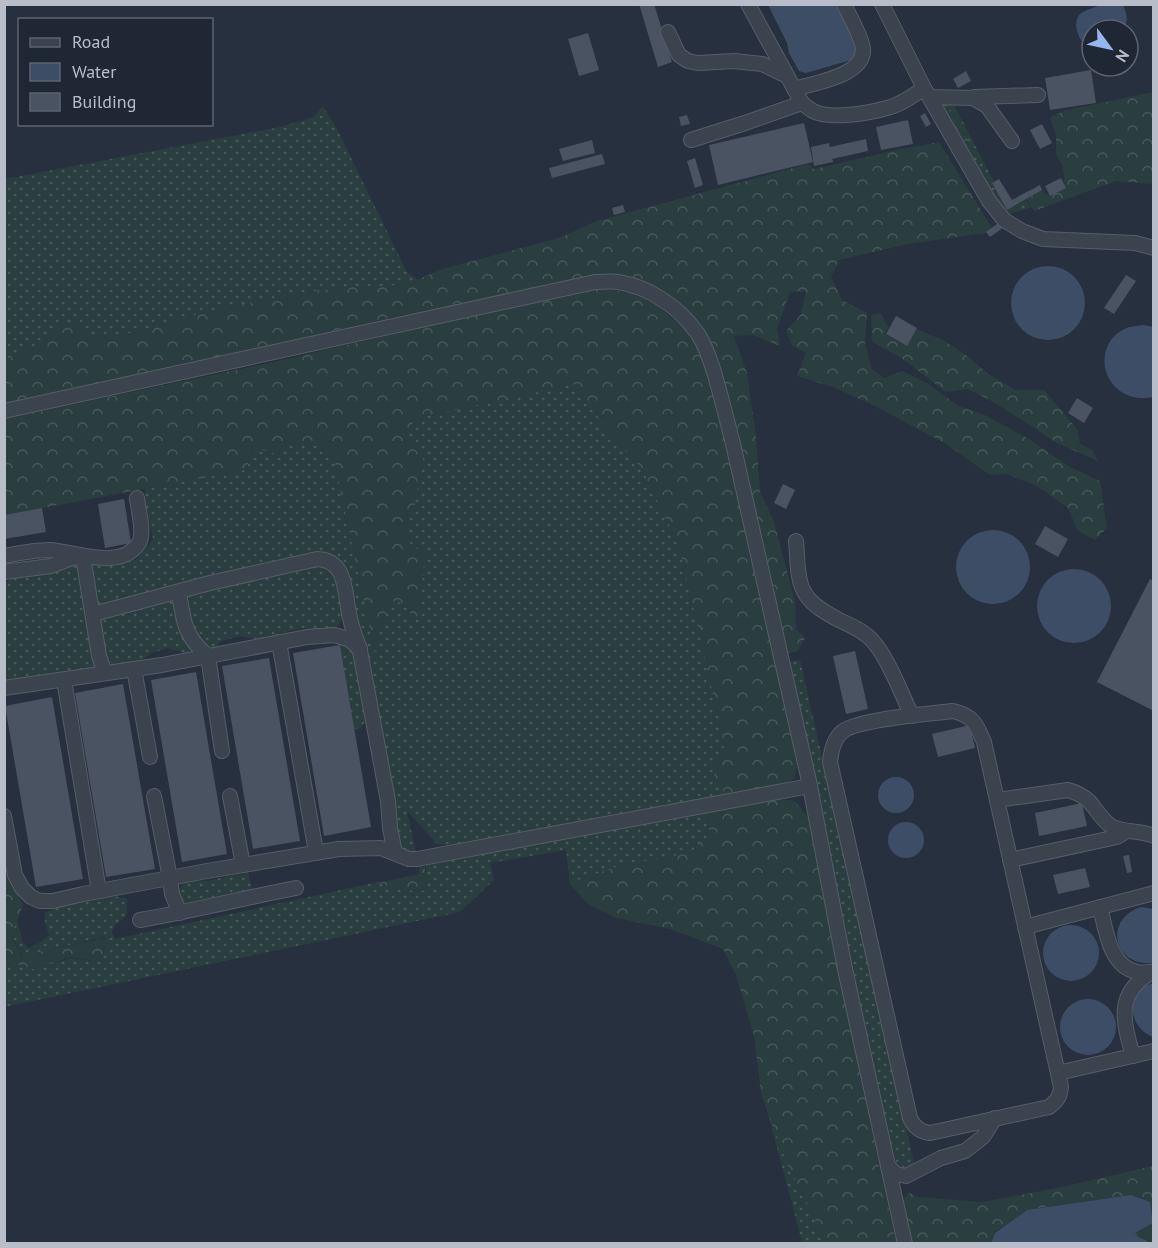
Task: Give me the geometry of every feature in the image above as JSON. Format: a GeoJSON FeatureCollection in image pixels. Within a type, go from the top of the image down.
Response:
{"type":"FeatureCollection","features":[{"type":"Feature","properties":{"kind":"street"},"geometry":{"type":"LineString","coordinates":[[748,4],[802,103],[814,112],[829,116],[851,115],[888,108],[926,92],[973,98],[1038,95]]}},
{"type":"Feature","properties":{"kind":"street"},"geometry":{"type":"LineString","coordinates":[[794,89],[842,75],[856,66],[862,56],[863,46],[844,4]]}},
{"type":"Feature","properties":{"kind":"street"},"geometry":{"type":"LineString","coordinates":[[882,4],[926,92],[988,201],[1004,220],[1022,231],[1044,239],[1135,243],[1154,248]]}},
{"type":"Feature","properties":{"kind":"street"},"geometry":{"type":"LineString","coordinates":[[668,32],[679,56],[688,61],[698,63],[734,61],[762,64],[787,76]]}},
{"type":"Feature","properties":{"kind":"street"},"geometry":{"type":"LineString","coordinates":[[973,98],[987,106],[1012,141]]}},
{"type":"Feature","properties":{"kind":"street"},"geometry":{"type":"LineString","coordinates":[[691,140],[802,103]]}},
{"type":"Feature","properties":{"kind":"street"},"geometry":{"type":"LineString","coordinates":[[4,411],[595,282],[617,282],[638,287],[669,304],[684,317],[698,334],[708,355],[733,444],[810,786],[845,969],[905,1244]]}},
{"type":"Feature","properties":{"kind":"street"},"geometry":{"type":"LineString","coordinates":[[4,556],[50,550],[106,559],[129,552],[139,543],[142,534],[137,498]]}},
{"type":"Feature","properties":{"kind":"street"},"geometry":{"type":"LineString","coordinates":[[796,541],[800,579],[806,595],[817,606],[860,630],[871,639],[884,658],[912,716]]}},
{"type":"Feature","properties":{"kind":"street"},"geometry":{"type":"LineString","coordinates":[[4,572],[51,566],[83,556]]}},
{"type":"Feature","properties":{"kind":"street"},"geometry":{"type":"LineString","coordinates":[[83,556],[99,656],[105,674]]}},
{"type":"Feature","properties":{"kind":"street"},"geometry":{"type":"LineString","coordinates":[[93,614],[306,561],[324,559],[332,563],[345,583],[350,618],[360,651],[388,801],[395,853]]}},
{"type":"Feature","properties":{"kind":"street"},"geometry":{"type":"LineString","coordinates":[[179,592],[184,626],[197,647],[208,656],[222,751]]}},
{"type":"Feature","properties":{"kind":"street"},"geometry":{"type":"LineString","coordinates":[[4,688],[105,674],[307,637],[334,635],[348,639],[356,644],[360,651]]}},
{"type":"Feature","properties":{"kind":"street"},"geometry":{"type":"LineString","coordinates":[[279,642],[316,852]]}},
{"type":"Feature","properties":{"kind":"street"},"geometry":{"type":"LineString","coordinates":[[134,669],[150,757]]}},
{"type":"Feature","properties":{"kind":"street"},"geometry":{"type":"LineString","coordinates":[[64,680],[99,891]]}},
{"type":"Feature","properties":{"kind":"street"},"geometry":{"type":"LineString","coordinates":[[953,711],[964,714],[973,720],[984,742],[997,800],[1061,1087],[1060,1094],[1056,1102],[1049,1107],[930,1133],[922,1132],[910,1118],[830,762],[831,752],[842,731],[860,724],[953,711]]}},
{"type":"Feature","properties":{"kind":"street"},"geometry":{"type":"LineString","coordinates":[[4,816],[15,875],[22,888],[31,897],[40,901],[53,901],[339,849],[381,848],[410,859],[417,859],[810,786]]}},
{"type":"Feature","properties":{"kind":"street"},"geometry":{"type":"LineString","coordinates":[[997,800],[1068,790],[1078,793],[1088,801],[1112,826],[1154,836]]}},
{"type":"Feature","properties":{"kind":"street"},"geometry":{"type":"LineString","coordinates":[[154,796],[172,894],[180,913]]}},
{"type":"Feature","properties":{"kind":"street"},"geometry":{"type":"LineString","coordinates":[[230,796],[243,865]]}},
{"type":"Feature","properties":{"kind":"street"},"geometry":{"type":"LineString","coordinates":[[1010,860],[1117,837],[1127,831]]}},
{"type":"Feature","properties":{"kind":"street"},"geometry":{"type":"LineString","coordinates":[[140,920],[296,888]]}},
{"type":"Feature","properties":{"kind":"street"},"geometry":{"type":"LineString","coordinates":[[1025,927],[1154,893]]}},
{"type":"Feature","properties":{"kind":"street"},"geometry":{"type":"LineString","coordinates":[[1100,907],[1111,950],[1117,960],[1137,972],[1153,972]]}},
{"type":"Feature","properties":{"kind":"street"},"geometry":{"type":"LineString","coordinates":[[1133,1056],[1126,1030],[1126,998],[1140,978],[1153,972]]}},
{"type":"Feature","properties":{"kind":"street"},"geometry":{"type":"LineString","coordinates":[[1058,1073],[1154,1051]]}},
{"type":"Feature","properties":{"kind":"street"},"geometry":{"type":"LineString","coordinates":[[888,1166],[896,1174],[906,1176],[941,1158],[965,1150],[983,1137],[995,1118]]}},
{"type":"Feature","properties":{"kind":"green space"},"geometry":{"type":"Polygon","coordinates":[[[1153,92],[1153,184],[1116,181],[1034,211],[1027,199],[1042,190],[1048,195],[1065,184],[1063,168],[1056,153],[1056,134],[1050,118],[1063,111],[1153,92]]]}},
{"type":"Feature","properties":{"kind":"green space"},"geometry":{"type":"Polygon","coordinates":[[[953,103],[1007,210],[1026,200],[1032,207],[1006,215],[993,197],[986,181],[974,166],[941,106],[953,103]]]}},
{"type":"Feature","properties":{"kind":"green space"},"geometry":{"type":"Polygon","coordinates":[[[323,106],[337,129],[407,272],[418,280],[400,289],[5,364],[5,179],[280,127],[314,117],[323,106]]]}},
{"type":"Feature","properties":{"kind":"green space"},"geometry":{"type":"Polygon","coordinates":[[[951,110],[956,111],[970,139],[969,146],[957,134],[948,118],[951,110]]]}},
{"type":"Feature","properties":{"kind":"green space"},"geometry":{"type":"Polygon","coordinates":[[[939,142],[992,228],[985,233],[908,244],[839,260],[831,277],[842,300],[867,313],[865,342],[871,368],[884,378],[902,371],[927,383],[958,406],[985,415],[1027,438],[1070,467],[1100,481],[1107,528],[1095,540],[1078,531],[1068,508],[1037,486],[1007,474],[990,475],[946,444],[875,406],[833,387],[797,376],[806,353],[792,345],[786,331],[801,314],[806,291],[790,292],[777,328],[780,346],[753,335],[734,336],[747,373],[756,436],[760,492],[774,522],[795,601],[796,629],[805,638],[798,651],[787,653],[723,375],[714,349],[700,324],[674,299],[648,284],[625,277],[590,276],[5,403],[5,359],[38,345],[55,327],[75,324],[91,338],[137,332],[204,312],[299,293],[354,286],[388,286],[417,280],[439,270],[559,238],[597,221],[808,164],[814,169],[939,142]]]}},
{"type":"Feature","properties":{"kind":"green space"},"geometry":{"type":"Polygon","coordinates":[[[597,287],[633,294],[657,306],[698,342],[718,403],[797,764],[795,778],[783,786],[737,795],[725,793],[715,781],[713,762],[725,757],[722,734],[679,546],[641,467],[610,435],[576,384],[413,419],[405,438],[424,454],[414,508],[404,532],[413,548],[425,550],[421,597],[422,617],[410,616],[410,605],[391,601],[377,640],[375,654],[333,455],[320,444],[289,445],[276,454],[253,447],[246,470],[5,515],[5,419],[278,361],[597,287]]]}},
{"type":"Feature","properties":{"kind":"green space"},"geometry":{"type":"Polygon","coordinates":[[[881,313],[888,328],[885,334],[906,346],[916,329],[943,340],[966,355],[987,373],[1016,390],[1044,390],[1077,429],[1080,444],[1092,450],[1098,461],[1057,443],[997,404],[968,389],[946,392],[900,357],[872,342],[871,315],[881,313]]]}},
{"type":"Feature","properties":{"kind":"green space"},"geometry":{"type":"Polygon","coordinates":[[[578,381],[643,465],[682,546],[738,795],[453,846],[437,844],[407,811],[416,853],[407,853],[398,842],[335,560],[96,609],[88,564],[116,565],[137,559],[153,539],[145,502],[145,489],[247,469],[253,447],[276,454],[291,443],[322,441],[336,454],[362,576],[374,652],[401,432],[409,415],[578,381]]]}},
{"type":"Feature","properties":{"kind":"green space"},"geometry":{"type":"Polygon","coordinates":[[[77,563],[98,668],[5,680],[5,585],[13,576],[77,563]]]}},
{"type":"Feature","properties":{"kind":"green space"},"geometry":{"type":"Polygon","coordinates":[[[310,566],[322,566],[335,574],[343,614],[337,627],[327,630],[303,628],[256,639],[241,636],[221,641],[214,649],[202,643],[192,630],[186,606],[194,592],[310,566]]]}},
{"type":"Feature","properties":{"kind":"green space"},"geometry":{"type":"Polygon","coordinates":[[[171,599],[193,649],[185,653],[168,648],[129,663],[113,664],[105,658],[98,629],[101,619],[171,599]]]}},
{"type":"Feature","properties":{"kind":"green space"},"geometry":{"type":"Polygon","coordinates":[[[340,644],[354,649],[365,705],[366,720],[361,728],[354,729],[340,644]]]}},
{"type":"Feature","properties":{"kind":"green space"},"geometry":{"type":"Polygon","coordinates":[[[800,660],[915,1167],[906,1170],[895,1161],[885,1123],[845,934],[806,732],[789,662],[800,660]]]}},
{"type":"Feature","properties":{"kind":"green space"},"geometry":{"type":"Polygon","coordinates":[[[778,799],[795,801],[808,817],[896,1243],[822,1243],[815,1219],[786,1162],[761,1093],[754,1036],[736,975],[723,949],[670,929],[617,918],[589,905],[569,883],[621,865],[690,853],[710,834],[705,812],[778,799]]]}},
{"type":"Feature","properties":{"kind":"green space"},"geometry":{"type":"Polygon","coordinates":[[[705,812],[710,835],[689,854],[570,884],[566,850],[490,863],[494,880],[460,912],[4,1007],[4,946],[7,957],[13,963],[34,969],[71,958],[99,962],[108,942],[104,937],[23,956],[11,935],[17,919],[22,941],[29,948],[49,935],[45,912],[86,899],[109,895],[127,899],[127,915],[114,926],[112,933],[115,939],[378,882],[403,890],[426,891],[426,865],[431,861],[705,812]]]}},
{"type":"Feature","properties":{"kind":"green space"},"geometry":{"type":"Polygon","coordinates":[[[420,866],[425,866],[426,891],[404,890],[378,883],[419,874],[420,866]]]}},
{"type":"Feature","properties":{"kind":"green space"},"geometry":{"type":"Polygon","coordinates":[[[5,870],[23,905],[11,936],[22,956],[103,938],[108,941],[99,962],[71,957],[34,969],[12,963],[5,946],[5,870]]]}},
{"type":"Feature","properties":{"kind":"green space"},"geometry":{"type":"Polygon","coordinates":[[[248,873],[253,891],[192,906],[183,902],[178,894],[183,883],[191,880],[208,881],[248,873]]]}},
{"type":"Feature","properties":{"kind":"green space"},"geometry":{"type":"Polygon","coordinates":[[[762,1093],[816,1220],[822,1243],[802,1243],[762,1093]]]}},
{"type":"Feature","properties":{"kind":"green space"},"geometry":{"type":"Polygon","coordinates":[[[1153,1166],[1153,1220],[1150,1202],[1131,1195],[1027,1210],[995,1232],[991,1243],[912,1243],[901,1201],[909,1193],[919,1197],[982,1202],[1062,1187],[1153,1166]]]}},
{"type":"Feature","properties":{"kind":"green space"},"geometry":{"type":"Polygon","coordinates":[[[1153,1223],[1153,1243],[1133,1234],[1153,1223]]]}},
{"type":"Feature","properties":{"kind":"water"},"geometry":{"type":"Polygon","coordinates":[[[1103,4],[1123,5],[1127,18],[1080,18],[1080,37],[1076,24],[1080,14],[1103,4]]]}},
{"type":"Feature","properties":{"kind":"water"},"geometry":{"type":"Polygon","coordinates":[[[768,5],[839,5],[858,46],[856,55],[851,60],[806,73],[799,71],[768,5]]]}},
{"type":"Feature","properties":{"kind":"water"},"geometry":{"type":"Polygon","coordinates":[[[1048,266],[1062,269],[1074,277],[1082,289],[1085,303],[1082,317],[1074,329],[1062,337],[1048,340],[1034,337],[1022,329],[1014,317],[1011,303],[1014,289],[1022,277],[1034,269],[1048,266]]]}},
{"type":"Feature","properties":{"kind":"water"},"geometry":{"type":"Polygon","coordinates":[[[1144,325],[1153,327],[1154,397],[1137,398],[1123,393],[1112,383],[1106,372],[1105,359],[1108,346],[1116,335],[1129,327],[1144,325]]]}},
{"type":"Feature","properties":{"kind":"water"},"geometry":{"type":"Polygon","coordinates":[[[993,530],[1007,533],[1019,541],[1027,553],[1030,567],[1027,581],[1019,593],[1007,601],[993,604],[979,601],[967,593],[959,581],[956,567],[959,553],[967,541],[979,533],[993,530]]]}},
{"type":"Feature","properties":{"kind":"water"},"geometry":{"type":"Polygon","coordinates":[[[1074,569],[1088,572],[1100,580],[1108,592],[1111,606],[1108,620],[1100,632],[1088,640],[1074,643],[1060,640],[1048,632],[1040,620],[1037,606],[1040,592],[1048,580],[1060,572],[1074,569]]]}},
{"type":"Feature","properties":{"kind":"water"},"geometry":{"type":"Polygon","coordinates":[[[896,777],[909,782],[914,795],[909,808],[896,813],[883,808],[878,795],[883,782],[896,777]]]}},
{"type":"Feature","properties":{"kind":"water"},"geometry":{"type":"Polygon","coordinates":[[[906,822],[919,827],[924,840],[919,853],[906,858],[893,853],[888,840],[893,827],[906,822]]]}},
{"type":"Feature","properties":{"kind":"water"},"geometry":{"type":"Polygon","coordinates":[[[1141,907],[1153,909],[1153,963],[1139,962],[1129,958],[1118,941],[1121,921],[1129,913],[1141,907]]]}},
{"type":"Feature","properties":{"kind":"water"},"geometry":{"type":"Polygon","coordinates":[[[1065,925],[1077,925],[1091,933],[1099,947],[1097,964],[1091,973],[1077,981],[1065,981],[1048,969],[1043,959],[1043,947],[1055,930],[1065,925]]]}},
{"type":"Feature","properties":{"kind":"water"},"geometry":{"type":"Polygon","coordinates":[[[1154,983],[1153,1037],[1138,1025],[1133,1009],[1138,993],[1144,987],[1154,983]]]}},
{"type":"Feature","properties":{"kind":"water"},"geometry":{"type":"Polygon","coordinates":[[[1082,999],[1094,999],[1108,1007],[1116,1021],[1114,1038],[1108,1047],[1094,1055],[1082,1055],[1065,1043],[1060,1033],[1060,1021],[1072,1004],[1082,999]]]}},
{"type":"Feature","properties":{"kind":"water"},"geometry":{"type":"Polygon","coordinates":[[[1131,1195],[1150,1202],[1153,1223],[1133,1234],[1151,1243],[991,1243],[995,1233],[1027,1210],[1131,1195]]]}},
{"type":"Feature","properties":{"kind":"building"},"geometry":{"type":"Polygon","coordinates":[[[639,4],[654,4],[672,62],[658,67],[639,4]]]}},
{"type":"Feature","properties":{"kind":"building"},"geometry":{"type":"Polygon","coordinates":[[[588,33],[599,70],[579,76],[568,39],[588,33]]]}},
{"type":"Feature","properties":{"kind":"building"},"geometry":{"type":"Polygon","coordinates":[[[966,71],[971,81],[958,88],[953,79],[966,71]]]}},
{"type":"Feature","properties":{"kind":"building"},"geometry":{"type":"Polygon","coordinates":[[[1080,72],[1080,78],[1092,78],[1096,103],[1050,110],[1045,78],[1080,72]]]}},
{"type":"Feature","properties":{"kind":"building"},"geometry":{"type":"Polygon","coordinates":[[[925,113],[931,124],[926,127],[920,116],[925,113]]]}},
{"type":"Feature","properties":{"kind":"building"},"geometry":{"type":"Polygon","coordinates":[[[687,115],[690,124],[681,126],[679,117],[687,115]]]}},
{"type":"Feature","properties":{"kind":"building"},"geometry":{"type":"Polygon","coordinates":[[[908,120],[913,144],[881,150],[876,127],[908,120]]]}},
{"type":"Feature","properties":{"kind":"building"},"geometry":{"type":"Polygon","coordinates":[[[804,123],[813,162],[718,185],[709,145],[804,123]]]}},
{"type":"Feature","properties":{"kind":"building"},"geometry":{"type":"Polygon","coordinates":[[[1042,124],[1052,143],[1040,149],[1030,130],[1042,124]]]}},
{"type":"Feature","properties":{"kind":"building"},"geometry":{"type":"Polygon","coordinates":[[[866,139],[868,151],[832,159],[833,162],[814,166],[811,147],[829,143],[830,147],[866,139]]]}},
{"type":"Feature","properties":{"kind":"building"},"geometry":{"type":"Polygon","coordinates":[[[592,140],[595,153],[563,161],[559,149],[592,140]]]}},
{"type":"Feature","properties":{"kind":"building"},"geometry":{"type":"Polygon","coordinates":[[[602,154],[605,164],[552,178],[549,168],[602,154]]]}},
{"type":"Feature","properties":{"kind":"building"},"geometry":{"type":"Polygon","coordinates":[[[695,158],[703,185],[695,188],[687,161],[695,158]]]}},
{"type":"Feature","properties":{"kind":"building"},"geometry":{"type":"Polygon","coordinates":[[[1061,178],[1066,188],[1050,196],[1045,186],[1061,178]]]}},
{"type":"Feature","properties":{"kind":"building"},"geometry":{"type":"Polygon","coordinates":[[[999,179],[1012,200],[1040,185],[1042,190],[1007,210],[992,183],[999,179]]]}},
{"type":"Feature","properties":{"kind":"building"},"geometry":{"type":"Polygon","coordinates":[[[623,205],[625,212],[614,215],[612,208],[623,205]]]}},
{"type":"Feature","properties":{"kind":"building"},"geometry":{"type":"Polygon","coordinates":[[[1001,221],[1004,227],[990,237],[986,232],[1001,221]]]}},
{"type":"Feature","properties":{"kind":"building"},"geometry":{"type":"Polygon","coordinates":[[[1126,275],[1136,281],[1114,314],[1104,308],[1126,275]]]}},
{"type":"Feature","properties":{"kind":"building"},"geometry":{"type":"Polygon","coordinates":[[[896,316],[917,328],[907,346],[886,334],[896,316]]]}},
{"type":"Feature","properties":{"kind":"building"},"geometry":{"type":"Polygon","coordinates":[[[1077,398],[1093,408],[1084,423],[1068,413],[1077,398]]]}},
{"type":"Feature","properties":{"kind":"building"},"geometry":{"type":"Polygon","coordinates":[[[783,484],[795,490],[786,509],[774,503],[783,484]]]}},
{"type":"Feature","properties":{"kind":"building"},"geometry":{"type":"Polygon","coordinates":[[[124,499],[131,543],[105,548],[98,504],[124,499]]]}},
{"type":"Feature","properties":{"kind":"building"},"geometry":{"type":"Polygon","coordinates":[[[42,508],[46,532],[4,539],[4,515],[42,508]]]}},
{"type":"Feature","properties":{"kind":"building"},"geometry":{"type":"Polygon","coordinates":[[[1045,526],[1068,539],[1058,557],[1035,544],[1045,526]]]}},
{"type":"Feature","properties":{"kind":"building"},"geometry":{"type":"Polygon","coordinates":[[[1150,579],[1154,581],[1154,711],[1097,682],[1150,579]]]}},
{"type":"Feature","properties":{"kind":"building"},"geometry":{"type":"Polygon","coordinates":[[[340,645],[371,827],[324,836],[293,653],[340,645]]]}},
{"type":"Feature","properties":{"kind":"building"},"geometry":{"type":"Polygon","coordinates":[[[855,651],[868,709],[846,714],[833,656],[855,651]]]}},
{"type":"Feature","properties":{"kind":"building"},"geometry":{"type":"Polygon","coordinates":[[[269,658],[300,841],[253,849],[222,666],[269,658]]]}},
{"type":"Feature","properties":{"kind":"building"},"geometry":{"type":"Polygon","coordinates":[[[196,672],[227,854],[182,862],[151,680],[196,672]]]}},
{"type":"Feature","properties":{"kind":"building"},"geometry":{"type":"Polygon","coordinates":[[[123,684],[155,869],[106,877],[75,693],[123,684]]]}},
{"type":"Feature","properties":{"kind":"building"},"geometry":{"type":"Polygon","coordinates":[[[52,697],[83,879],[36,887],[5,706],[52,697]]]}},
{"type":"Feature","properties":{"kind":"building"},"geometry":{"type":"Polygon","coordinates":[[[970,725],[975,748],[938,757],[932,734],[970,725]]]}},
{"type":"Feature","properties":{"kind":"building"},"geometry":{"type":"Polygon","coordinates":[[[1082,803],[1087,826],[1039,836],[1035,813],[1082,803]]]}},
{"type":"Feature","properties":{"kind":"building"},"geometry":{"type":"Polygon","coordinates":[[[1129,855],[1132,872],[1127,873],[1123,856],[1129,855]]]}},
{"type":"Feature","properties":{"kind":"building"},"geometry":{"type":"Polygon","coordinates":[[[1085,868],[1090,887],[1058,894],[1053,875],[1085,868]]]}}]}
